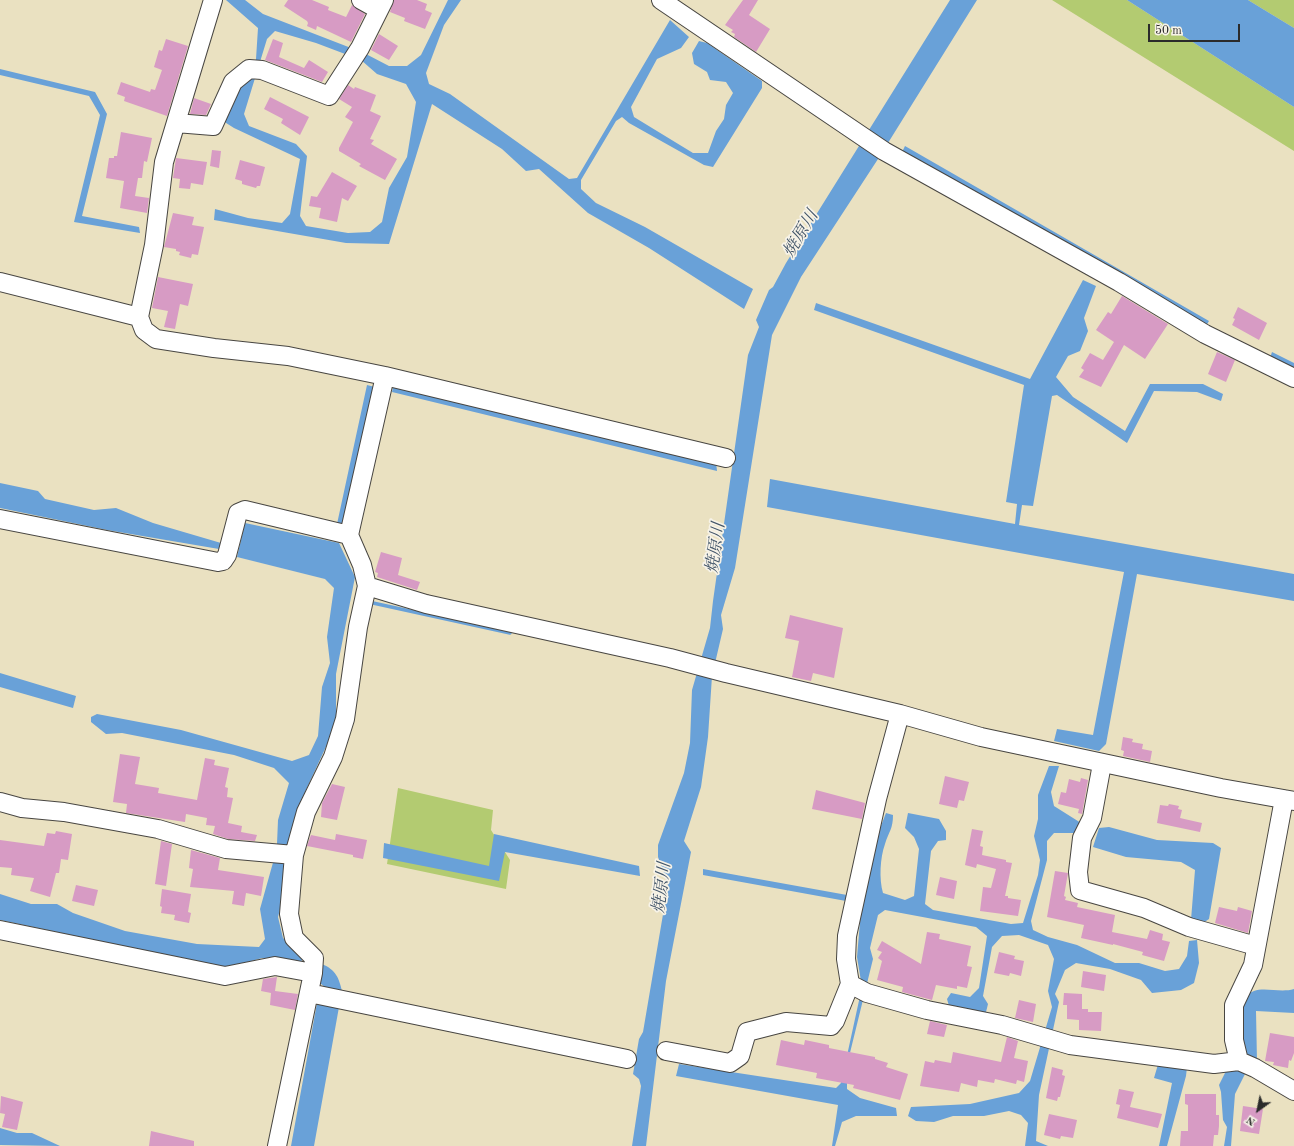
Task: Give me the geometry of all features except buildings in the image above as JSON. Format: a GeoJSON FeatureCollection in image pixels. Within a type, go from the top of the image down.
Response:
{"type":"FeatureCollection","features":[{"type":"Feature","properties":{"kind":"street"},"geometry":{"type":"LineString","coordinates":[[213,0],[164,162],[154,246],[139,317],[144,330],[156,339],[214,348],[288,356],[385,376],[726,458]]}},
{"type":"Feature","properties":{"kind":"street"},"geometry":{"type":"LineString","coordinates":[[176,123],[213,126],[233,82],[255,70],[329,96],[355,55],[381,5],[361,0]]}},
{"type":"Feature","properties":{"kind":"street"},"geometry":{"type":"LineString","coordinates":[[661,0],[884,151],[1119,282],[1205,334],[1294,378]]}},
{"type":"Feature","properties":{"kind":"street"},"geometry":{"type":"LineString","coordinates":[[0,282],[139,317]]}},
{"type":"Feature","properties":{"kind":"street"},"geometry":{"type":"LineString","coordinates":[[277,1146],[313,973],[314,958],[294,938],[289,914],[286,854],[333,757],[345,718],[358,627],[368,586],[362,565],[349,535],[385,376]]}},
{"type":"Feature","properties":{"kind":"street"},"geometry":{"type":"LineString","coordinates":[[0,519],[218,562],[223,561],[227,555],[238,513],[245,510],[349,535]]}},
{"type":"Feature","properties":{"kind":"street"},"geometry":{"type":"LineString","coordinates":[[368,586],[426,604],[693,664],[726,674],[900,714],[981,737],[1102,764],[1289,800],[1253,965],[1234,1005],[1234,1040],[1239,1061]]}},
{"type":"Feature","properties":{"kind":"street"},"geometry":{"type":"LineString","coordinates":[[858,989],[846,959],[847,936],[877,799],[900,714]]}},
{"type":"Feature","properties":{"kind":"street"},"geometry":{"type":"LineString","coordinates":[[1102,764],[1092,818],[1082,838],[1078,872],[1080,890],[1144,908],[1188,927],[1256,946]]}},
{"type":"Feature","properties":{"kind":"street"},"geometry":{"type":"LineString","coordinates":[[0,802],[22,808],[64,812],[158,829],[226,849],[286,854]]}},
{"type":"Feature","properties":{"kind":"street"},"geometry":{"type":"LineString","coordinates":[[0,930],[225,976],[275,966],[313,973]]}},
{"type":"Feature","properties":{"kind":"street"},"geometry":{"type":"LineString","coordinates":[[858,989],[927,1010],[1002,1025],[1070,1045],[1214,1064],[1239,1061],[1255,1068],[1294,1091]]}},
{"type":"Feature","properties":{"kind":"street"},"geometry":{"type":"LineString","coordinates":[[666,1051],[730,1063],[740,1056],[747,1032],[786,1022],[831,1026],[858,989]]}},
{"type":"Feature","properties":{"kind":"street"},"geometry":{"type":"LineString","coordinates":[[309,993],[627,1059]]}},
{"type":"Feature","properties":{"kind":"green space"},"geometry":{"type":"Polygon","coordinates":[[[1052,0],[1127,0],[1294,107],[1294,151],[1052,0]]]}},
{"type":"Feature","properties":{"kind":"green space"},"geometry":{"type":"Polygon","coordinates":[[[1248,0],[1294,0],[1294,28],[1248,0]]]}},
{"type":"Feature","properties":{"kind":"green space"},"geometry":{"type":"Polygon","coordinates":[[[398,788],[493,810],[491,830],[510,860],[506,889],[387,864],[398,788]]]}},
{"type":"Feature","properties":{"kind":"water"},"geometry":{"type":"Polygon","coordinates":[[[226,0],[245,0],[263,14],[364,53],[389,66],[407,66],[421,55],[448,0],[461,0],[444,25],[426,73],[429,84],[450,94],[569,179],[577,178],[670,20],[689,37],[681,48],[657,59],[631,107],[634,117],[693,153],[708,153],[716,131],[724,119],[726,105],[733,93],[726,82],[710,80],[707,72],[694,64],[692,53],[699,41],[707,43],[762,81],[762,88],[713,167],[704,165],[629,123],[622,117],[616,121],[581,180],[581,189],[596,203],[645,227],[753,289],[744,309],[649,248],[588,213],[539,169],[526,171],[502,149],[432,104],[389,244],[346,243],[214,220],[215,209],[248,218],[282,223],[290,214],[300,159],[234,128],[223,121],[241,84],[251,74],[256,59],[258,28],[226,0]],[[275,31],[267,39],[244,114],[249,126],[296,144],[307,156],[300,216],[306,226],[348,233],[370,232],[382,222],[389,188],[407,157],[416,102],[406,84],[377,74],[361,60],[316,43],[275,31]]]}},
{"type":"Feature","properties":{"kind":"water"},"geometry":{"type":"Polygon","coordinates":[[[950,0],[977,0],[878,159],[801,277],[772,335],[735,568],[721,615],[723,629],[712,676],[708,737],[701,787],[684,841],[691,852],[666,981],[646,1146],[632,1146],[641,1086],[639,1079],[633,1074],[639,1039],[643,1032],[668,885],[658,857],[658,845],[684,773],[690,743],[692,690],[710,628],[748,355],[759,327],[756,320],[769,290],[773,287],[786,263],[950,0]]]}},
{"type":"Feature","properties":{"kind":"water"},"geometry":{"type":"Polygon","coordinates":[[[1127,0],[1248,0],[1294,28],[1294,107],[1127,0]]]}},
{"type":"Feature","properties":{"kind":"water"},"geometry":{"type":"Polygon","coordinates":[[[0,69],[95,92],[107,114],[82,216],[139,227],[140,233],[74,222],[100,115],[89,96],[0,75],[0,69]]]}},
{"type":"Feature","properties":{"kind":"water"},"geometry":{"type":"Polygon","coordinates":[[[905,146],[1209,321],[1206,326],[902,152],[905,146]]]}},
{"type":"Feature","properties":{"kind":"water"},"geometry":{"type":"Polygon","coordinates":[[[1083,280],[1096,286],[1084,318],[1088,331],[1080,351],[1068,356],[1056,377],[1073,397],[1125,431],[1150,384],[1203,384],[1223,394],[1221,401],[1197,392],[1154,391],[1127,443],[1057,395],[1052,396],[1033,506],[1022,505],[1019,525],[1294,574],[1294,601],[1137,574],[1106,744],[1099,751],[1054,741],[1057,729],[1093,735],[1124,572],[767,507],[770,479],[1015,524],[1017,504],[1006,502],[1024,385],[814,310],[816,303],[1030,379],[1083,280]]]}},
{"type":"Feature","properties":{"kind":"water"},"geometry":{"type":"Polygon","coordinates":[[[1272,352],[1294,363],[1294,370],[1270,358],[1272,352]]]}},
{"type":"Feature","properties":{"kind":"water"},"geometry":{"type":"Polygon","coordinates":[[[394,383],[716,462],[717,471],[392,392],[394,383]]]}},
{"type":"Feature","properties":{"kind":"water"},"geometry":{"type":"Polygon","coordinates":[[[367,385],[375,387],[344,525],[337,524],[367,385]]]}},
{"type":"Feature","properties":{"kind":"water"},"geometry":{"type":"Polygon","coordinates":[[[0,483],[38,491],[45,499],[94,510],[116,508],[153,523],[221,543],[219,549],[107,530],[0,508],[0,483]]]}},
{"type":"Feature","properties":{"kind":"water"},"geometry":{"type":"Polygon","coordinates":[[[245,523],[339,543],[355,577],[336,674],[336,725],[306,790],[288,846],[286,886],[278,917],[283,938],[304,957],[299,965],[262,958],[227,968],[0,920],[0,894],[31,904],[57,904],[73,913],[125,931],[197,944],[259,947],[265,939],[260,909],[274,859],[281,846],[277,844],[278,820],[289,783],[274,768],[234,755],[122,733],[106,734],[91,722],[91,717],[97,714],[181,730],[292,761],[309,755],[318,736],[322,687],[330,663],[327,637],[334,588],[325,579],[237,557],[245,523]]]}},
{"type":"Feature","properties":{"kind":"water"},"geometry":{"type":"Polygon","coordinates":[[[0,673],[76,696],[73,708],[0,687],[0,673]]]}},
{"type":"Feature","properties":{"kind":"water"},"geometry":{"type":"Polygon","coordinates":[[[1049,766],[1059,766],[1051,792],[1054,806],[1081,823],[1077,833],[1054,833],[1047,841],[1047,860],[1031,921],[1033,930],[1048,937],[1077,945],[1115,963],[1139,963],[1165,971],[1179,969],[1187,956],[1189,941],[1197,940],[1199,963],[1194,983],[1181,990],[1152,993],[1141,980],[1110,969],[1076,963],[1065,970],[1055,994],[1059,1002],[1039,1095],[1036,1141],[1048,1146],[1025,1146],[1028,1123],[1021,1115],[1009,1111],[984,1116],[953,1116],[934,1122],[916,1121],[908,1116],[911,1107],[970,1104],[1019,1093],[1030,1081],[1052,1007],[1048,991],[1054,959],[1048,945],[1019,935],[1002,936],[992,947],[983,996],[988,1004],[985,1016],[949,1006],[947,999],[951,993],[970,997],[979,988],[987,936],[976,927],[885,910],[878,915],[870,948],[873,959],[847,1065],[847,1089],[860,1098],[896,1108],[897,1116],[856,1116],[842,1122],[835,1146],[832,1146],[838,1105],[676,1076],[679,1064],[836,1088],[841,1083],[860,996],[861,981],[857,957],[862,899],[877,836],[886,813],[893,815],[893,820],[892,827],[883,850],[881,862],[881,881],[883,893],[905,900],[914,896],[919,849],[914,837],[905,828],[908,813],[939,819],[946,831],[946,840],[938,841],[931,851],[925,904],[933,910],[1011,924],[1023,923],[1038,875],[1040,860],[1034,836],[1038,819],[1038,795],[1049,766]]]}},
{"type":"Feature","properties":{"kind":"water"},"geometry":{"type":"Polygon","coordinates":[[[1109,827],[1157,840],[1213,843],[1221,848],[1209,919],[1203,923],[1191,920],[1195,870],[1181,862],[1126,857],[1093,847],[1099,828],[1109,827]]]}},
{"type":"Feature","properties":{"kind":"water"},"geometry":{"type":"Polygon","coordinates":[[[494,834],[639,866],[640,876],[505,852],[499,881],[383,858],[384,843],[489,866],[494,834]]]}},
{"type":"Feature","properties":{"kind":"water"},"geometry":{"type":"Polygon","coordinates":[[[703,869],[847,895],[846,901],[703,875],[703,869]]]}},
{"type":"Feature","properties":{"kind":"water"},"geometry":{"type":"Polygon","coordinates":[[[322,964],[334,972],[340,982],[342,991],[326,988],[320,983],[322,964]]]}},
{"type":"Feature","properties":{"kind":"water"},"geometry":{"type":"Polygon","coordinates":[[[1294,989],[1294,1013],[1256,1011],[1257,1062],[1244,1056],[1242,1010],[1244,1001],[1248,995],[1258,990],[1294,989]]]}},
{"type":"Feature","properties":{"kind":"water"},"geometry":{"type":"Polygon","coordinates":[[[317,1003],[339,1007],[314,1146],[291,1146],[317,1003]]]}},
{"type":"Feature","properties":{"kind":"water"},"geometry":{"type":"Polygon","coordinates":[[[1159,1061],[1187,1067],[1186,1076],[1167,1146],[1159,1146],[1172,1083],[1154,1078],[1159,1061]]]}},
{"type":"Feature","properties":{"kind":"water"},"geometry":{"type":"Polygon","coordinates":[[[1227,1069],[1247,1070],[1235,1094],[1231,1146],[1224,1146],[1227,1127],[1223,1120],[1219,1085],[1227,1069]]]}},
{"type":"Feature","properties":{"kind":"water"},"geometry":{"type":"Polygon","coordinates":[[[0,1128],[17,1133],[32,1133],[60,1146],[0,1145],[0,1128]]]}},
{"type":"Feature","properties":{"kind":"waterway"},"geometry":{"type":"LineString","coordinates":[[373,603],[510,633]]}},
{"type":"Feature","properties":{"kind":"water label","name":"焼原川"},"geometry":{"type":"Point","coordinates":[801,234]}},
{"type":"Feature","properties":{"kind":"water label","name":"焼原川"},"geometry":{"type":"Point","coordinates":[716,548]}},
{"type":"Feature","properties":{"kind":"water label","name":"焼原川"},"geometry":{"type":"Point","coordinates":[662,888]}}]}
